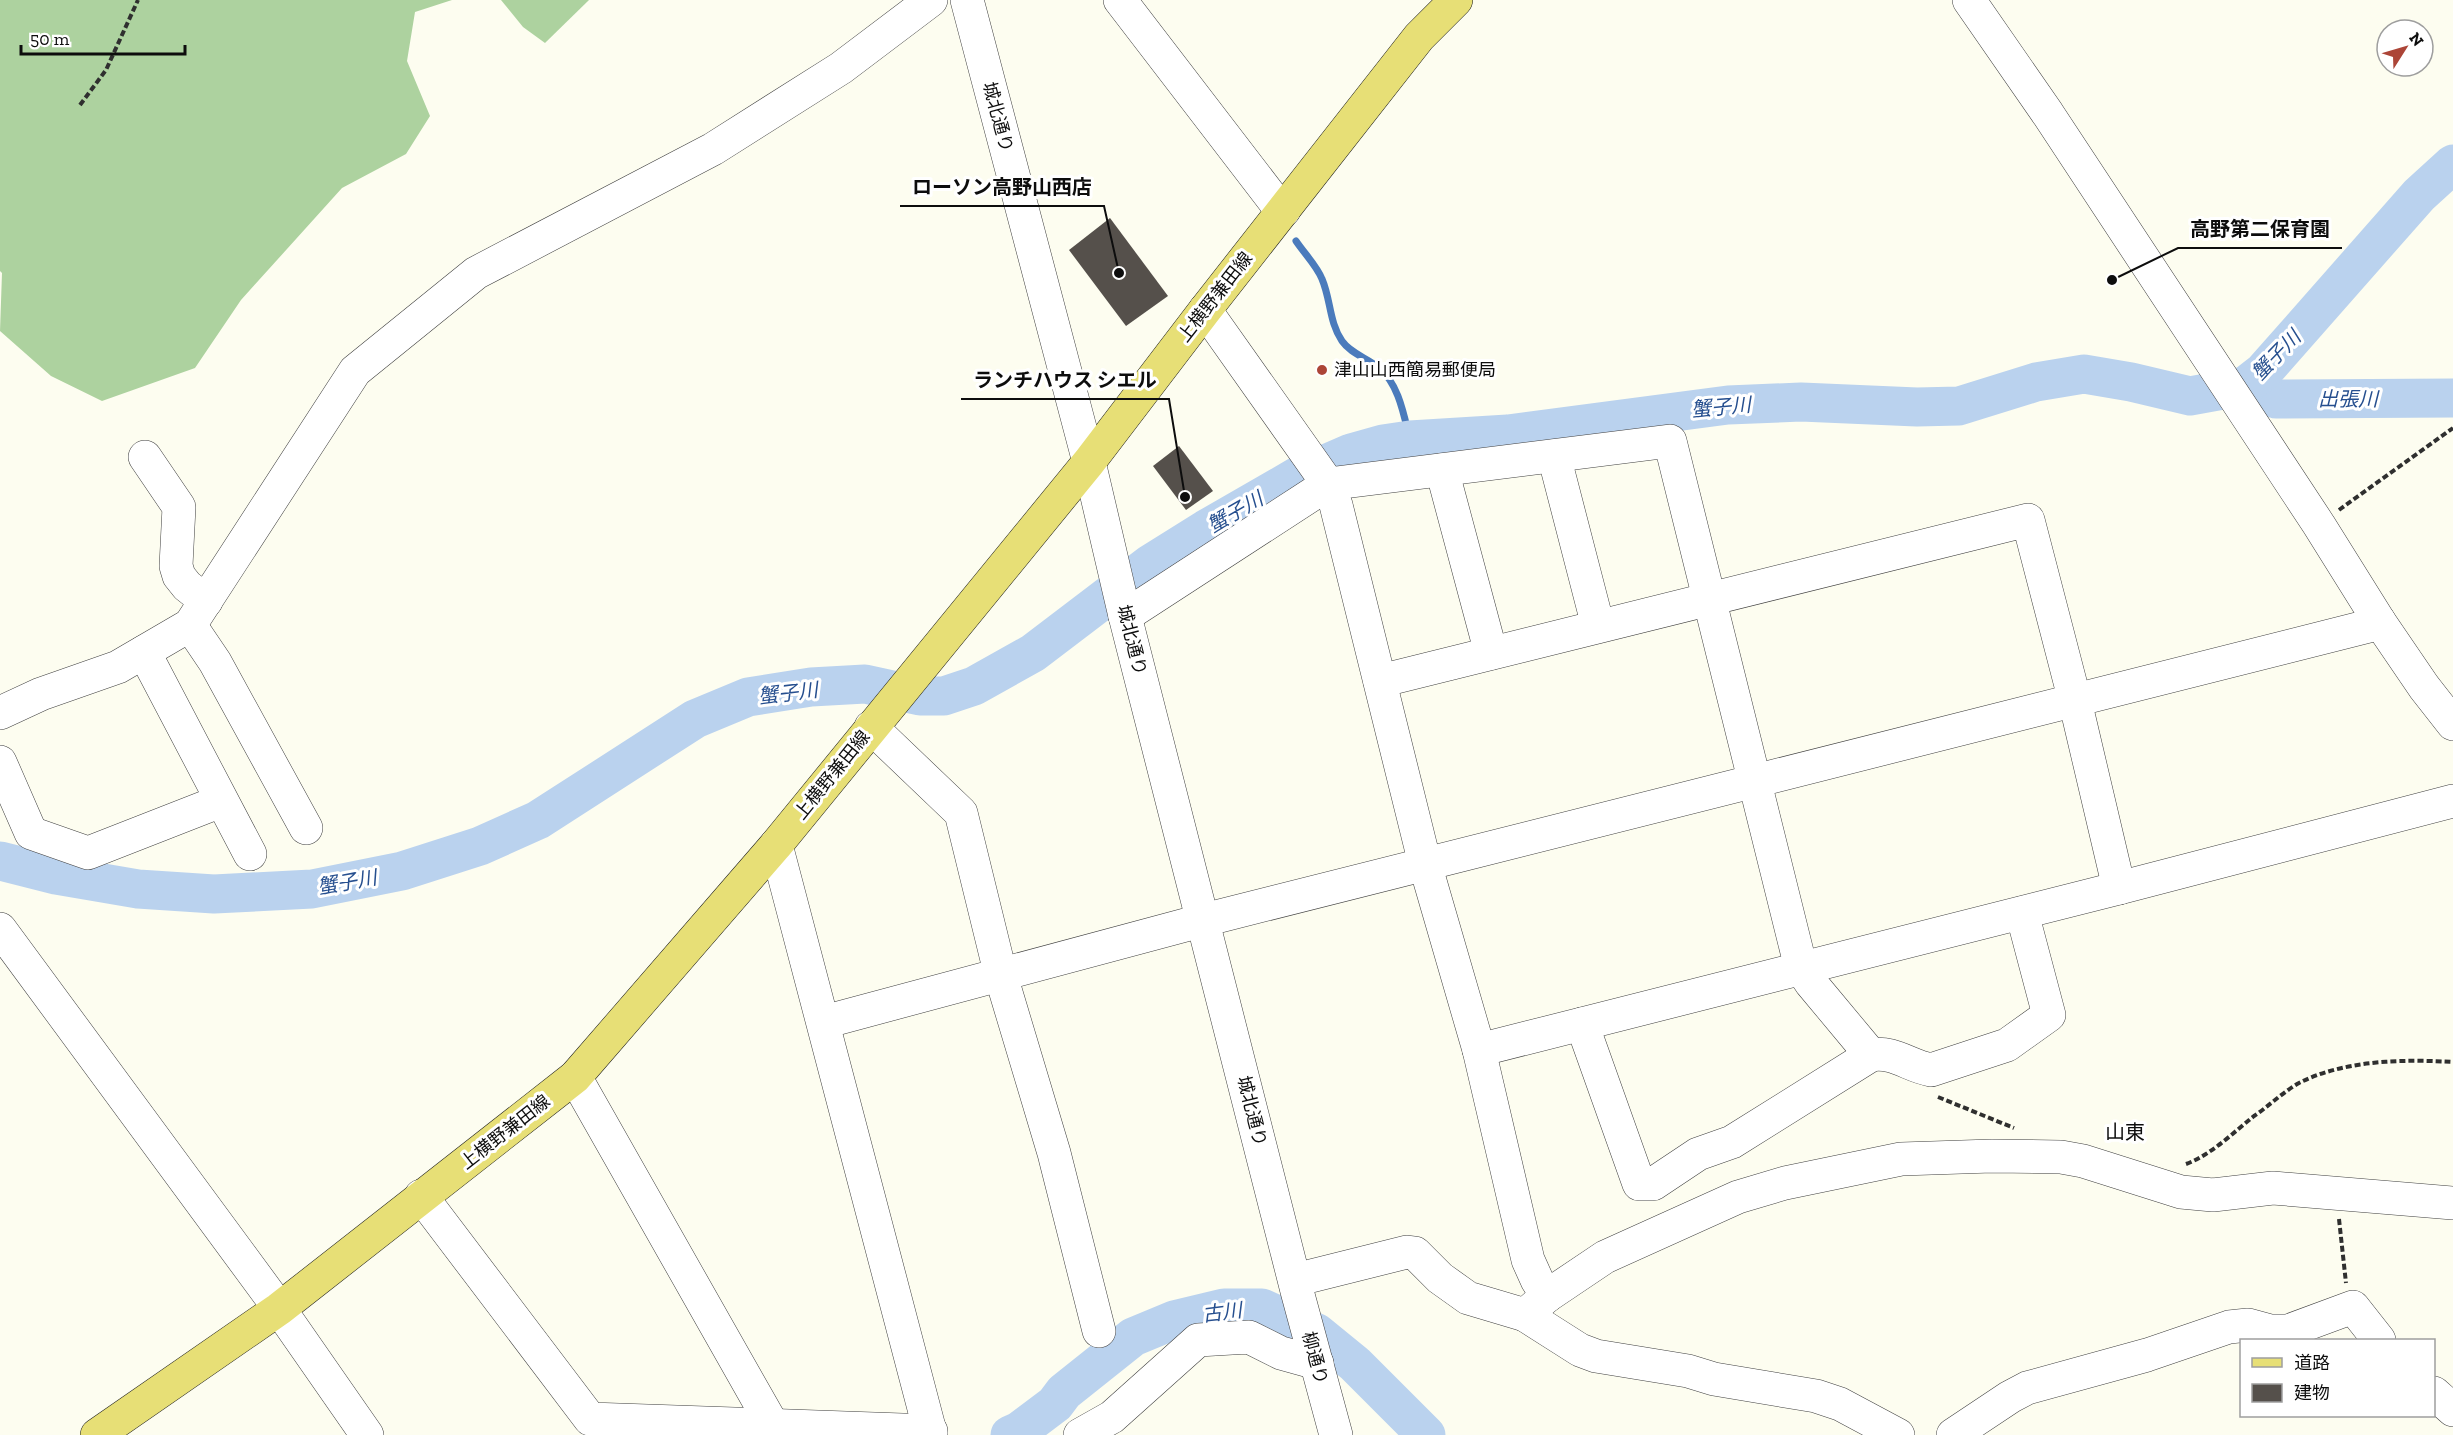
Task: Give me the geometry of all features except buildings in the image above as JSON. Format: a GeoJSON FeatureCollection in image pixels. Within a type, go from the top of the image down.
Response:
{"type":"FeatureCollection","features":[{"type":"Feature","properties":{"kind":"main road","name":"上横野兼田線"},"geometry":{"type":"LineString","coordinates":[[97,1435],[279,1309],[575,1077],[776,844],[1089,462],[1204,310],[1419,37],[1456,0]]}},
{"type":"Feature","properties":{"kind":"street"},"geometry":{"type":"LineString","coordinates":[[0,713],[41,694],[118,667],[144,652],[198,613],[355,371],[477,273],[713,149],[841,68],[931,0]]}},
{"type":"Feature","properties":{"kind":"street","name":"城北通り"},"geometry":{"type":"LineString","coordinates":[[967,0],[1089,462],[1124,611],[1296,1286]]}},
{"type":"Feature","properties":{"kind":"street"},"geometry":{"type":"LineString","coordinates":[[1120,0],[1275,202],[1284,210]]}},
{"type":"Feature","properties":{"kind":"street"},"geometry":{"type":"LineString","coordinates":[[1969,0],[2048,114],[2319,525],[2379,621],[2424,687],[2453,724]]}},
{"type":"Feature","properties":{"kind":"street"},"geometry":{"type":"LineString","coordinates":[[1204,310],[1328,484],[1336,505],[1425,864],[1479,1050],[1528,1260],[1537,1280],[1536,1306]]}},
{"type":"Feature","properties":{"kind":"street"},"geometry":{"type":"LineString","coordinates":[[1124,611],[1328,484],[1670,441],[1802,968],[1811,983],[1871,1056]]}},
{"type":"Feature","properties":{"kind":"street"},"geometry":{"type":"LineString","coordinates":[[1554,456],[1598,627]]}},
{"type":"Feature","properties":{"kind":"street"},"geometry":{"type":"LineString","coordinates":[[145,457],[179,507],[176,566],[198,613],[215,662],[306,828]]}},
{"type":"Feature","properties":{"kind":"street"},"geometry":{"type":"LineString","coordinates":[[1442,470],[1491,653]]}},
{"type":"Feature","properties":{"kind":"street"},"geometry":{"type":"LineString","coordinates":[[1380,681],[2028,520],[2119,888]]}},
{"type":"Feature","properties":{"kind":"street"},"geometry":{"type":"LineString","coordinates":[[824,1022],[1204,920],[2369,626],[2379,621]]}},
{"type":"Feature","properties":{"kind":"street"},"geometry":{"type":"LineString","coordinates":[[144,652],[250,854]]}},
{"type":"Feature","properties":{"kind":"street"},"geometry":{"type":"LineString","coordinates":[[880,716],[961,813],[1001,976],[1054,1153],[1099,1331]]}},
{"type":"Feature","properties":{"kind":"street"},"geometry":{"type":"LineString","coordinates":[[0,762],[31,833],[88,853],[221,801]]}},
{"type":"Feature","properties":{"kind":"street"},"geometry":{"type":"LineString","coordinates":[[1479,1050],[2453,801]]}},
{"type":"Feature","properties":{"kind":"street"},"geometry":{"type":"LineString","coordinates":[[421,1196],[590,1419],[931,1433],[776,844]]}},
{"type":"Feature","properties":{"kind":"street"},"geometry":{"type":"LineString","coordinates":[[1582,1024],[1639,1184],[1653,1184],[1698,1154],[1732,1142],[1871,1056],[1892,1055],[1920,1068],[1931,1070],[2007,1045],[2049,1015],[2022,913]]}},
{"type":"Feature","properties":{"kind":"street"},"geometry":{"type":"LineString","coordinates":[[0,929],[279,1309],[367,1435]]}},
{"type":"Feature","properties":{"kind":"street"},"geometry":{"type":"LineString","coordinates":[[575,1077],[773,1426]]}},
{"type":"Feature","properties":{"kind":"street"},"geometry":{"type":"LineString","coordinates":[[1536,1306],[1605,1257],[1738,1197],[1785,1183],[1901,1159],[1992,1156],[2061,1157],[2083,1161],[2181,1192],[2212,1195],[2273,1188],[2337,1191],[2393,1199],[2453,1203]]}},
{"type":"Feature","properties":{"kind":"street"},"geometry":{"type":"LineString","coordinates":[[1296,1286],[1407,1252],[1416,1253],[1440,1278],[1468,1298],[1536,1306],[1580,1350],[1596,1356],[1816,1396],[1840,1404],[1898,1435]]}},
{"type":"Feature","properties":{"kind":"street","name":"柳通り"},"geometry":{"type":"LineString","coordinates":[[1296,1286],[1336,1435]]}},
{"type":"Feature","properties":{"kind":"street"},"geometry":{"type":"LineString","coordinates":[[1953,1435],[2027,1388],[2147,1355],[2229,1327],[2248,1325],[2270,1331],[2288,1331],[2353,1307],[2377,1339]]}},
{"type":"Feature","properties":{"kind":"street"},"geometry":{"type":"LineString","coordinates":[[1080,1435],[1115,1426],[1198,1340],[1249,1337],[1281,1353],[1317,1360]]}},
{"type":"Feature","properties":{"kind":"street"},"geometry":{"type":"LineString","coordinates":[[2435,1395],[2453,1410]]}},
{"type":"Feature","properties":{"kind":"path"},"geometry":{"type":"LineString","coordinates":[[80,105],[106,70],[138,0]]}},
{"type":"Feature","properties":{"kind":"path"},"geometry":{"type":"LineString","coordinates":[[2319,525],[2453,428]]}},
{"type":"Feature","properties":{"kind":"path"},"geometry":{"type":"LineString","coordinates":[[2181,1166],[2215,1146],[2297,1084],[2321,1073],[2343,1068],[2415,1060],[2453,1062]]}},
{"type":"Feature","properties":{"kind":"path"},"geometry":{"type":"LineString","coordinates":[[1933,1095],[2016,1129]]}},
{"type":"Feature","properties":{"kind":"path"},"geometry":{"type":"LineString","coordinates":[[2337,1191],[2345,1280],[2353,1307]]}},
{"type":"Feature","properties":{"kind":"green space"},"geometry":{"type":"Polygon","coordinates":[[[0,0],[452,0],[415,12],[407,61],[430,116],[406,154],[342,188],[241,300],[195,368],[102,401],[51,376],[0,331],[2,273],[0,271],[0,0]]]}},
{"type":"Feature","properties":{"kind":"green space"},"geometry":{"type":"Polygon","coordinates":[[[501,0],[589,0],[545,43],[523,27],[501,0]]]}},
{"type":"Feature","properties":{"kind":"waterway","name":"蟹子川"},"geometry":{"type":"LineString","coordinates":[[0,861],[56,875],[138,889],[214,894],[312,889],[402,871],[480,846],[538,820],[695,719],[748,697],[811,687],[865,684],[920,696],[944,696],[974,686],[1033,653],[1150,564],[1206,529],[1298,476],[1351,453],[1383,444],[1410,440],[1508,434],[1728,405],[1801,402],[1917,407],[1959,406],[2036,382],[2084,374],[2190,396],[2245,386],[2263,372],[2419,195],[2453,164]]}},
{"type":"Feature","properties":{"kind":"waterway"},"geometry":{"type":"LineString","coordinates":[[1296,241],[1320,274],[1335,326],[1342,341],[1379,368],[1396,391],[1410,440]]}},
{"type":"Feature","properties":{"kind":"waterway","name":"出張川"},"geometry":{"type":"LineString","coordinates":[[2245,386],[2276,399],[2453,398]]}},
{"type":"Feature","properties":{"kind":"waterway","name":"古川"},"geometry":{"type":"LineString","coordinates":[[1010,1435],[1019,1431],[1055,1404],[1064,1392],[1133,1337],[1174,1320],[1224,1308],[1262,1308],[1317,1333],[1355,1364],[1426,1435]]}},
{"type":"Feature","properties":{"kind":"place","name":"ローソン高野山西店"},"geometry":{"type":"Point","coordinates":[1119,273]}},
{"type":"Feature","properties":{"kind":"place","name":"高野第二保育園"},"geometry":{"type":"Point","coordinates":[2112,280]}},
{"type":"Feature","properties":{"kind":"place","name":"津山山西簡易郵便局"},"geometry":{"type":"Point","coordinates":[1322,370]}},
{"type":"Feature","properties":{"kind":"place","name":"ランチハウス シエル"},"geometry":{"type":"Point","coordinates":[1185,497]}},
{"type":"Feature","properties":{"kind":"district","name":"山東"},"geometry":{"type":"Point","coordinates":[2125,1132]}}]}
